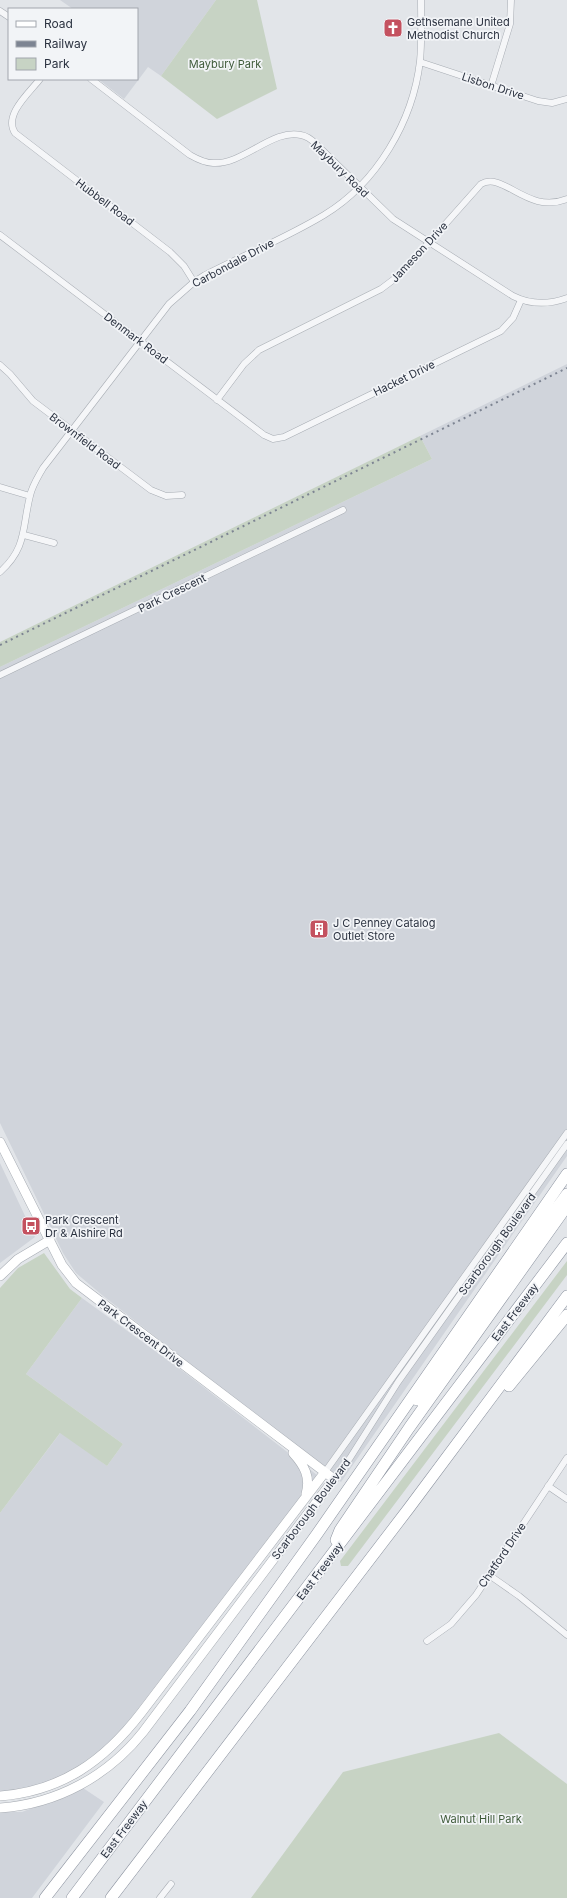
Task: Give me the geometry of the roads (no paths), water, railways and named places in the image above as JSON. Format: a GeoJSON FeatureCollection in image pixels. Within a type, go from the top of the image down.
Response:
{"type":"FeatureCollection","features":[{"type":"Feature","properties":{"kind":"highway"},"geometry":{"type":"LineString","coordinates":[[45,1898],[190,1711],[333,1510],[567,1174]]}},
{"type":"Feature","properties":{"kind":"highway"},"geometry":{"type":"LineString","coordinates":[[333,1510],[446,1363],[506,1275],[567,1194]]}},
{"type":"Feature","properties":{"kind":"highway"},"geometry":{"type":"LineString","coordinates":[[326,1562],[340,1530],[409,1428],[567,1206]]}},
{"type":"Feature","properties":{"kind":"highway","name":"East Freeway"},"geometry":{"type":"LineString","coordinates":[[72,1898],[567,1243]]}},
{"type":"Feature","properties":{"kind":"highway"},"geometry":{"type":"LineString","coordinates":[[111,1898],[409,1508],[567,1296]]}},
{"type":"Feature","properties":{"kind":"highway"},"geometry":{"type":"LineString","coordinates":[[409,1508],[567,1315]]}},
{"type":"Feature","properties":{"kind":"street","name":"Carbondale Drive"},"geometry":{"type":"LineString","coordinates":[[0,572],[11,560],[24,535],[30,496],[43,468],[169,304],[194,282],[325,215],[359,186],[375,169],[396,137],[407,113],[420,62],[421,0]]}},
{"type":"Feature","properties":{"kind":"street"},"geometry":{"type":"LineString","coordinates":[[491,86],[510,24],[510,0]]}},
{"type":"Feature","properties":{"kind":"street","name":"Lisbon Drive"},"geometry":{"type":"LineString","coordinates":[[420,62],[491,86],[545,102],[559,102],[567,99]]}},
{"type":"Feature","properties":{"kind":"street","name":"Hubbell Road"},"geometry":{"type":"LineString","coordinates":[[39,80],[12,118],[12,126],[21,138],[170,252],[184,266],[194,282]]}},
{"type":"Feature","properties":{"kind":"street","name":"Maybury Road"},"geometry":{"type":"LineString","coordinates":[[91,80],[190,155],[213,163],[226,162],[237,158],[278,138],[291,134],[301,135],[316,144],[393,219],[521,300]]}},
{"type":"Feature","properties":{"kind":"street","name":"Jameson Drive"},"geometry":{"type":"LineString","coordinates":[[217,400],[244,364],[259,350],[381,289],[401,274],[478,187],[485,182],[498,182],[525,198],[539,202],[554,202],[567,199]]}},
{"type":"Feature","properties":{"kind":"street","name":"Denmark Road"},"geometry":{"type":"LineString","coordinates":[[0,235],[217,400],[264,435],[273,439]]}},
{"type":"Feature","properties":{"kind":"street"},"geometry":{"type":"LineString","coordinates":[[521,300],[544,303],[567,298]]}},
{"type":"Feature","properties":{"kind":"street","name":"Hacket Drive"},"geometry":{"type":"LineString","coordinates":[[273,439],[284,437],[501,331],[513,318],[521,300]]}},
{"type":"Feature","properties":{"kind":"street","name":"Brownfield Road"},"geometry":{"type":"LineString","coordinates":[[0,365],[10,374],[33,402],[155,493],[166,496],[182,495]]}},
{"type":"Feature","properties":{"kind":"street"},"geometry":{"type":"LineString","coordinates":[[0,487],[30,496]]}},
{"type":"Feature","properties":{"kind":"street","name":"Park Crescent"},"geometry":{"type":"LineString","coordinates":[[0,675],[343,510]]}},
{"type":"Feature","properties":{"kind":"street"},"geometry":{"type":"LineString","coordinates":[[24,535],[54,543]]}},
{"type":"Feature","properties":{"kind":"street","name":"Scarborough Boulevard"},"geometry":{"type":"LineString","coordinates":[[0,1796],[29,1792],[65,1780],[94,1762],[115,1744],[141,1713],[324,1472],[567,1133]]}},
{"type":"Feature","properties":{"kind":"street","name":"Park Crescent Drive"},"geometry":{"type":"LineString","coordinates":[[0,1142],[67,1273],[83,1290],[334,1479]]}},
{"type":"Feature","properties":{"kind":"street","name":"Scarborough Boulevard"},"geometry":{"type":"LineString","coordinates":[[0,1808],[33,1804],[65,1793],[96,1776],[127,1750],[143,1732],[350,1458],[398,1382],[567,1144]]}},
{"type":"Feature","properties":{"kind":"street"},"geometry":{"type":"LineString","coordinates":[[0,1276],[22,1256],[50,1240]]}},
{"type":"Feature","properties":{"kind":"street"},"geometry":{"type":"LineString","coordinates":[[274,1434],[304,1466],[308,1483],[304,1498]]}},
{"type":"Feature","properties":{"kind":"street","name":"Chatford Drive"},"geometry":{"type":"LineString","coordinates":[[426,1641],[451,1624],[464,1610],[567,1458]]}},
{"type":"Feature","properties":{"kind":"street"},"geometry":{"type":"LineString","coordinates":[[548,1486],[567,1499]]}},
{"type":"Feature","properties":{"kind":"street"},"geometry":{"type":"LineString","coordinates":[[489,1575],[524,1600],[567,1635]]}},
{"type":"Feature","properties":{"kind":"street"},"geometry":{"type":"LineString","coordinates":[[160,1898],[170,1884]]}},
{"type":"Feature","properties":{"kind":"railway"},"geometry":{"type":"LineString","coordinates":[[0,645],[567,368]]}},
{"type":"Feature","properties":{"kind":"place","name":"Gethsemane United Methodist Church"},"geometry":{"type":"Point","coordinates":[393,28]}},
{"type":"Feature","properties":{"kind":"place","name":"J C Penney Catalog Outlet Store"},"geometry":{"type":"Point","coordinates":[319,929]}},
{"type":"Feature","properties":{"kind":"place","name":"Park Crescent Dr & Alshire Rd"},"geometry":{"type":"Point","coordinates":[31,1226]}},
{"type":"Feature","properties":{"kind":"park label","name":"Maybury Park"},"geometry":{"type":"Point","coordinates":[225,64]}},
{"type":"Feature","properties":{"kind":"park label","name":"Walnut Hill Park"},"geometry":{"type":"Point","coordinates":[481,1819]}}]}
